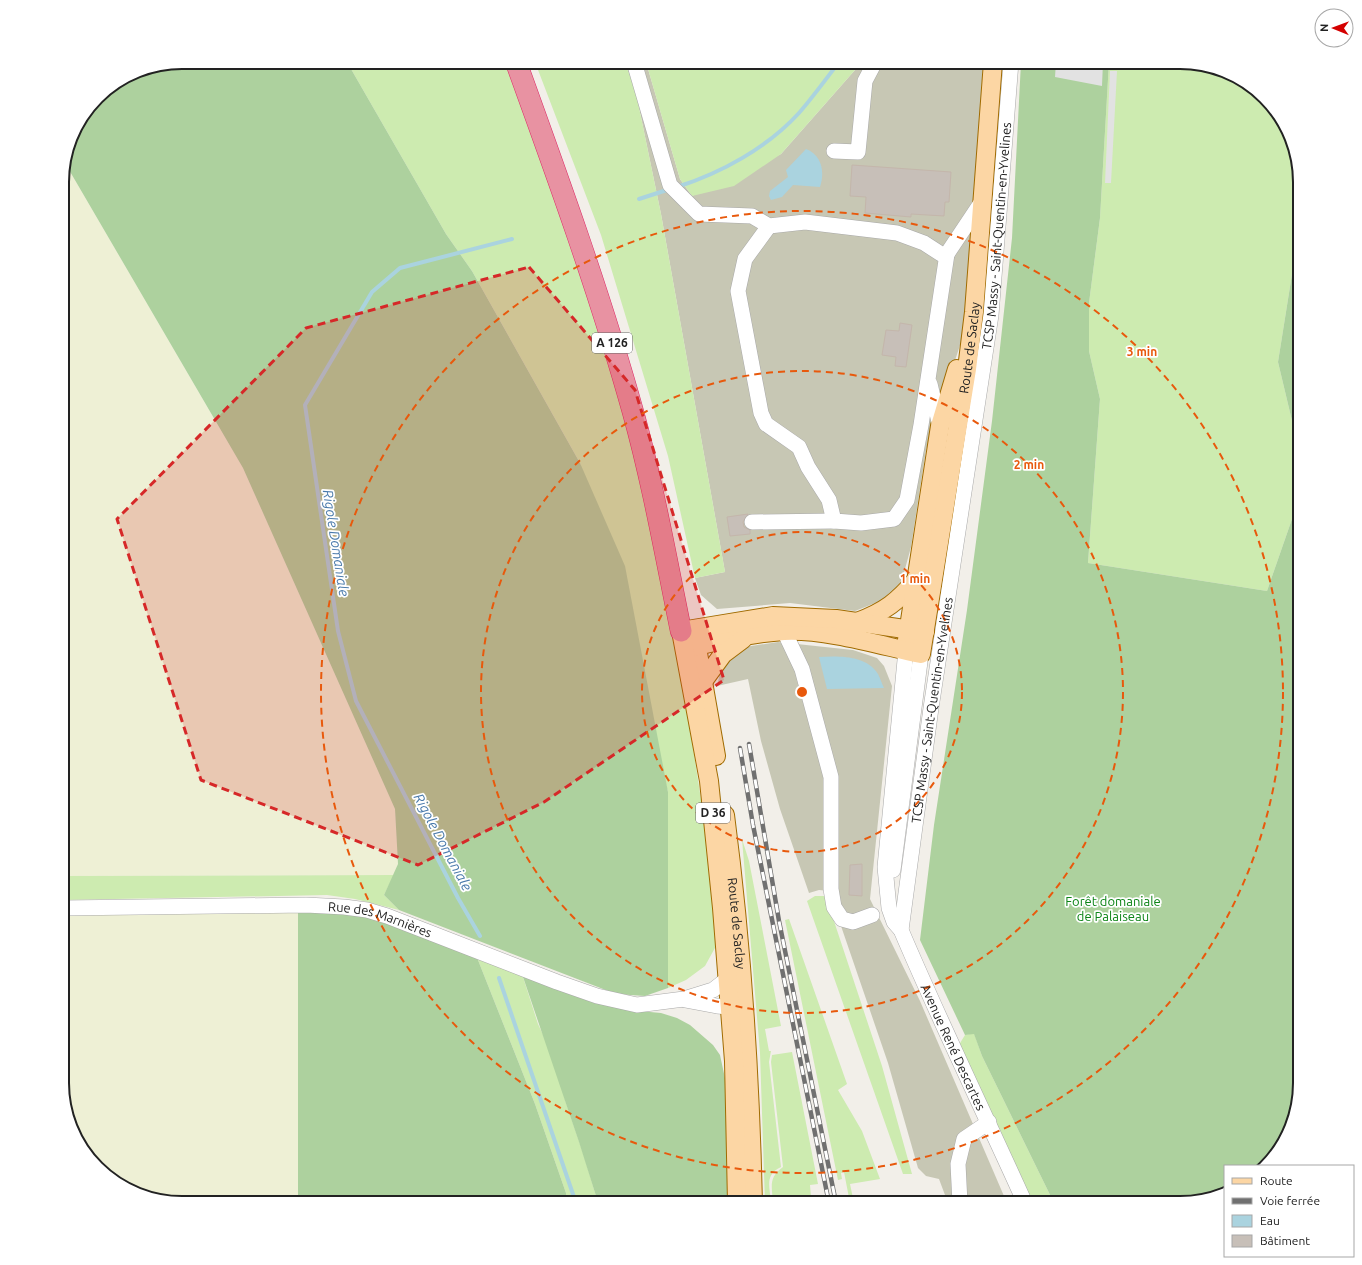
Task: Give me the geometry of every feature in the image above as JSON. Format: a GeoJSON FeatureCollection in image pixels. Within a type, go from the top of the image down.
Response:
{"type":"FeatureCollection","features":[{"type":"Feature","properties":{"kind":"highway","name":"A 126"},"geometry":{"type":"LineString","coordinates":[[519,69],[572,217],[618,360],[653,490],[689,639]]}},
{"type":"Feature","properties":{"kind":"highway","name":"A 126"},"geometry":{"type":"LineString","coordinates":[[532,69],[584,209],[630,358],[663,474],[689,639]]}},
{"type":"Feature","properties":{"kind":"main road","name":"Route de Saclay"},"geometry":{"type":"LineString","coordinates":[[914,652],[916,631],[967,369],[974,312],[992,69]]}},
{"type":"Feature","properties":{"kind":"main road"},"geometry":{"type":"LineString","coordinates":[[689,639],[773,616],[857,622],[916,631],[917,579],[940,426],[974,312]]}},
{"type":"Feature","properties":{"kind":"main road"},"geometry":{"type":"LineString","coordinates":[[857,622],[879,614],[891,606],[917,579]]}},
{"type":"Feature","properties":{"kind":"main road"},"geometry":{"type":"LineString","coordinates":[[689,639],[748,636],[784,631],[871,642],[914,652]]}},
{"type":"Feature","properties":{"kind":"main road"},"geometry":{"type":"LineString","coordinates":[[704,680],[723,654],[748,636]]}},
{"type":"Feature","properties":{"kind":"main road","name":"Route de Saclay"},"geometry":{"type":"LineString","coordinates":[[689,639],[704,680],[734,886],[734,974]]}},
{"type":"Feature","properties":{"kind":"main road","name":"Route de Saclay"},"geometry":{"type":"LineString","coordinates":[[689,639],[751,1105],[753,1196]]}},
{"type":"Feature","properties":{"kind":"main road","name":"Route de Saclay"},"geometry":{"type":"LineString","coordinates":[[737,1008],[734,1061],[737,1196]]}},
{"type":"Feature","properties":{"kind":"street"},"geometry":{"type":"LineString","coordinates":[[636,69],[670,185],[699,214],[752,216],[769,226],[805,222],[897,233],[924,243],[941,254],[947,254]]}},
{"type":"Feature","properties":{"kind":"street"},"geometry":{"type":"LineString","coordinates":[[834,151],[858,152],[865,81],[871,69]]}},
{"type":"Feature","properties":{"kind":"street","name":"TCSP Massy - Saint-Quentin-en-Yvelines"},"geometry":{"type":"LineString","coordinates":[[901,930],[931,708],[991,315],[1010,69]]}},
{"type":"Feature","properties":{"kind":"street"},"geometry":{"type":"LineString","coordinates":[[752,522],[834,521],[861,523],[894,519],[907,500],[947,254],[983,199]]}},
{"type":"Feature","properties":{"kind":"street"},"geometry":{"type":"LineString","coordinates":[[769,226],[745,259],[738,291],[761,413],[766,424],[799,447],[808,468],[829,500],[834,521]]}},
{"type":"Feature","properties":{"kind":"street"},"geometry":{"type":"LineString","coordinates":[[928,377],[940,426]]}},
{"type":"Feature","properties":{"kind":"street"},"geometry":{"type":"LineString","coordinates":[[784,631],[802,669],[831,777],[831,889],[834,907],[842,919],[852,922],[872,915]]}},
{"type":"Feature","properties":{"kind":"street","name":"Avenue René Descartes"},"geometry":{"type":"LineString","coordinates":[[914,652],[895,864],[887,890],[889,908],[894,922],[901,930],[946,1034],[989,1122],[1022,1196]]}},
{"type":"Feature","properties":{"kind":"street","name":"Rue des Marnières"},"geometry":{"type":"LineString","coordinates":[[69,908],[306,905],[344,907],[387,916],[536,974],[613,1000],[637,1005],[684,999],[713,990],[734,974]]}},
{"type":"Feature","properties":{"kind":"street","name":"Rue des Marnières"},"geometry":{"type":"LineString","coordinates":[[684,999],[737,1008]]}},
{"type":"Feature","properties":{"kind":"street"},"geometry":{"type":"LineString","coordinates":[[960,1196],[958,1164],[964,1139],[989,1122]]}},
{"type":"Feature","properties":{"kind":"highlighted area"},"geometry":{"type":"Polygon","coordinates":[[[529,267],[635,390],[724,680],[544,802],[418,865],[201,780],[117,519],[306,328],[529,267]]]}},
{"type":"Feature","properties":{"kind":"shaded area"},"geometry":{"type":"Polygon","coordinates":[[[627,69],[648,69],[680,179],[692,196],[781,154],[856,69],[983,69],[974,230],[962,339],[926,450],[911,547],[902,580],[888,598],[855,611],[790,603],[717,609],[701,595],[695,578],[725,572],[661,214],[636,93],[627,69]]]}},
{"type":"Feature","properties":{"kind":"shaded area"},"geometry":{"type":"Polygon","coordinates":[[[1056,69],[1103,69],[1102,86],[1055,77],[1056,69]]]}},
{"type":"Feature","properties":{"kind":"shaded area"},"geometry":{"type":"Polygon","coordinates":[[[1110,71],[1117,71],[1111,183],[1105,183],[1110,71]]]}},
{"type":"Feature","properties":{"kind":"shaded area"},"geometry":{"type":"Polygon","coordinates":[[[69,171],[243,468],[395,809],[398,864],[394,875],[69,876],[69,171]]]}},
{"type":"Feature","properties":{"kind":"shaded area"},"geometry":{"type":"Polygon","coordinates":[[[778,642],[853,650],[877,658],[884,666],[892,686],[870,899],[920,1001],[1004,1196],[945,1196],[939,1179],[926,1176],[918,1168],[888,1063],[829,891],[819,890],[809,893],[780,809],[761,741],[748,679],[717,686],[720,673],[725,662],[745,647],[778,642]]]}},
{"type":"Feature","properties":{"kind":"shaded area"},"geometry":{"type":"Polygon","coordinates":[[[298,909],[298,1196],[182,1196],[160,1194],[145,1190],[119,1177],[97,1158],[88,1146],[78,1126],[71,1105],[69,1091],[69,913],[298,909]]]}},
{"type":"Feature","properties":{"kind":"green space"},"geometry":{"type":"Polygon","coordinates":[[[174,69],[351,69],[446,234],[472,271],[580,463],[625,566],[668,792],[668,988],[645,996],[616,994],[399,910],[384,895],[398,864],[395,809],[243,468],[69,171],[75,145],[84,125],[102,102],[125,84],[145,75],[174,69]]]}},
{"type":"Feature","properties":{"kind":"green space"},"geometry":{"type":"Polygon","coordinates":[[[351,69],[510,69],[550,171],[628,427],[678,650],[706,832],[715,913],[716,946],[705,966],[686,980],[668,988],[668,792],[580,463],[472,271],[446,234],[351,69]]]}},
{"type":"Feature","properties":{"kind":"green space"},"geometry":{"type":"Polygon","coordinates":[[[538,69],[627,69],[636,93],[661,214],[725,572],[695,578],[668,456],[601,235],[538,69]]]}},
{"type":"Feature","properties":{"kind":"green space"},"geometry":{"type":"Polygon","coordinates":[[[648,69],[856,69],[781,154],[734,186],[692,196],[680,179],[648,69]]]}},
{"type":"Feature","properties":{"kind":"green space","name":"Forêt domaniale de Palaiseau"},"geometry":{"type":"Polygon","coordinates":[[[1021,69],[1109,69],[1100,218],[1089,303],[1089,351],[1100,399],[1088,563],[1267,591],[1293,516],[1292,1098],[1287,1120],[1274,1146],[1265,1158],[1258,1165],[1224,1165],[1224,1187],[1202,1194],[1180,1196],[1051,1196],[982,1056],[974,1034],[965,1035],[920,940],[934,825],[967,610],[992,421],[1012,238],[1021,69]]]}},
{"type":"Feature","properties":{"kind":"green space"},"geometry":{"type":"Polygon","coordinates":[[[1109,69],[1195,70],[1223,78],[1243,88],[1265,107],[1274,119],[1287,145],[1293,174],[1293,268],[1278,362],[1293,425],[1293,516],[1267,591],[1088,563],[1100,399],[1089,351],[1089,303],[1100,218],[1109,69]]]}},
{"type":"Feature","properties":{"kind":"green space"},"geometry":{"type":"Polygon","coordinates":[[[1293,268],[1293,425],[1278,362],[1293,268]]]}},
{"type":"Feature","properties":{"kind":"green space"},"geometry":{"type":"Polygon","coordinates":[[[742,839],[749,861],[781,1026],[765,1029],[769,1051],[771,1051],[769,1062],[781,1167],[772,1174],[770,1178],[770,1196],[765,1196],[760,1053],[742,839]]]}},
{"type":"Feature","properties":{"kind":"green space"},"geometry":{"type":"Polygon","coordinates":[[[394,875],[384,895],[399,910],[355,899],[327,895],[69,900],[69,876],[394,875]]]}},
{"type":"Feature","properties":{"kind":"green space"},"geometry":{"type":"Polygon","coordinates":[[[815,896],[826,896],[882,1066],[912,1174],[903,1174],[807,901],[815,896]]]}},
{"type":"Feature","properties":{"kind":"green space"},"geometry":{"type":"Polygon","coordinates":[[[298,909],[340,911],[397,924],[476,955],[535,1104],[566,1196],[298,1196],[298,909]]]}},
{"type":"Feature","properties":{"kind":"green space"},"geometry":{"type":"Polygon","coordinates":[[[789,919],[847,1084],[838,1090],[862,1131],[880,1179],[850,1184],[853,1196],[849,1196],[844,1172],[841,1173],[842,1179],[838,1180],[785,920],[789,919]]]}},
{"type":"Feature","properties":{"kind":"green space"},"geometry":{"type":"Polygon","coordinates":[[[476,955],[522,974],[538,1024],[554,1058],[566,1103],[596,1196],[566,1196],[535,1104],[476,955]]]}},
{"type":"Feature","properties":{"kind":"green space"},"geometry":{"type":"Polygon","coordinates":[[[522,974],[639,1011],[661,1013],[677,1018],[690,1025],[713,1045],[720,1055],[726,1083],[729,1196],[596,1196],[522,974]]]}},
{"type":"Feature","properties":{"kind":"green space"},"geometry":{"type":"Polygon","coordinates":[[[974,1033],[982,1056],[1051,1196],[1027,1196],[957,1048],[965,1035],[974,1033]]]}},
{"type":"Feature","properties":{"kind":"green space"},"geometry":{"type":"Polygon","coordinates":[[[792,1052],[818,1184],[810,1185],[811,1196],[773,1196],[773,1179],[778,1171],[783,1167],[771,1062],[772,1055],[792,1052]]]}},
{"type":"Feature","properties":{"kind":"water"},"geometry":{"type":"Polygon","coordinates":[[[806,149],[816,155],[821,165],[822,176],[820,187],[793,185],[782,197],[771,200],[769,196],[770,191],[788,177],[786,170],[806,149]]]}},
{"type":"Feature","properties":{"kind":"water"},"geometry":{"type":"Polygon","coordinates":[[[819,657],[852,658],[867,663],[878,674],[884,688],[827,689],[819,657]]]}},
{"type":"Feature","properties":{"kind":"building"},"geometry":{"type":"Polygon","coordinates":[[[852,165],[951,172],[949,202],[945,202],[944,216],[911,214],[911,217],[865,213],[866,197],[850,196],[852,165]]]}},
{"type":"Feature","properties":{"kind":"building"},"geometry":{"type":"Polygon","coordinates":[[[900,323],[912,325],[906,367],[895,366],[896,357],[882,355],[886,330],[899,331],[900,323]]]}},
{"type":"Feature","properties":{"kind":"building"},"geometry":{"type":"Polygon","coordinates":[[[748,514],[743,522],[744,527],[750,530],[750,534],[730,536],[727,517],[748,514]]]}},
{"type":"Feature","properties":{"kind":"building"},"geometry":{"type":"Polygon","coordinates":[[[862,864],[862,896],[849,895],[850,865],[862,864]]]}},
{"type":"Feature","properties":{"kind":"waterway"},"geometry":{"type":"LineString","coordinates":[[677,187],[726,167],[758,148],[773,137],[799,113],[834,69]]}},
{"type":"Feature","properties":{"kind":"waterway"},"geometry":{"type":"LineString","coordinates":[[639,199],[670,189]]}},
{"type":"Feature","properties":{"kind":"waterway","name":"Rigole Domaniale"},"geometry":{"type":"LineString","coordinates":[[480,936],[458,898],[356,701],[338,631],[305,405],[372,292],[400,268],[512,239]]}},
{"type":"Feature","properties":{"kind":"waterway","name":"Rigole Domaniale"},"geometry":{"type":"LineString","coordinates":[[499,978],[574,1196]]}},
{"type":"Feature","properties":{"kind":"railway"},"geometry":{"type":"LineString","coordinates":[[749,744],[779,921],[835,1196]]}},
{"type":"Feature","properties":{"kind":"railway"},"geometry":{"type":"LineString","coordinates":[[740,748],[753,825],[828,1196]]}}]}
